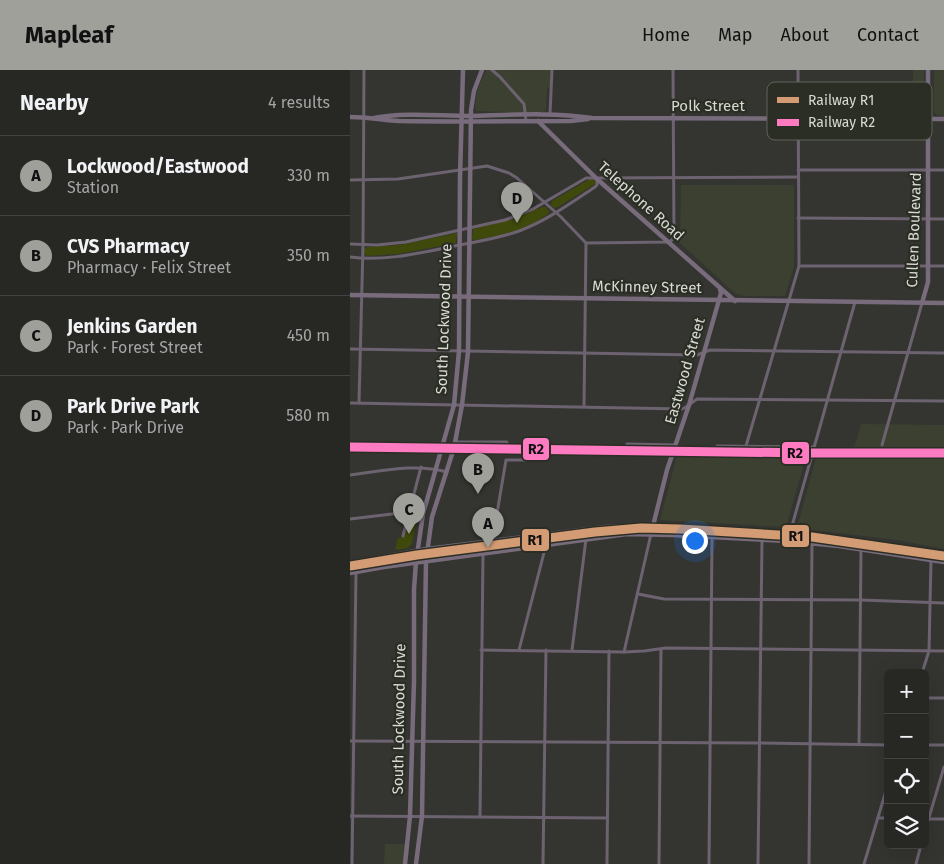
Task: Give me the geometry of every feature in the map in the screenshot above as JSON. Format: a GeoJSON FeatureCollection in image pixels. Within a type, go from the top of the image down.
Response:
{"type":"FeatureCollection","features":[{"type":"Feature","properties":{"kind":"main road","name":"South Lockwood Drive"},"geometry":{"type":"LineString","coordinates":[[405,864],[410,816],[414,681],[413,622],[416,562],[423,514],[454,405],[459,352],[459,229],[463,70]]}},
{"type":"Feature","properties":{"kind":"main road","name":"South Lockwood Drive"},"geometry":{"type":"LineString","coordinates":[[416,864],[422,816],[426,561],[432,516],[447,472],[462,405],[468,352],[471,110],[474,91],[482,70]]}},
{"type":"Feature","properties":{"kind":"main road","name":"Polk Street"},"geometry":{"type":"LineString","coordinates":[[374,118],[393,114],[462,116],[526,121],[572,121],[592,118]]}},
{"type":"Feature","properties":{"kind":"main road","name":"Polk Street"},"geometry":{"type":"LineString","coordinates":[[350,117],[462,122],[472,118],[526,115],[592,118],[767,119]]}},
{"type":"Feature","properties":{"kind":"main road"},"geometry":{"type":"LineString","coordinates":[[550,115],[551,134]]}},
{"type":"Feature","properties":{"kind":"main road","name":"Telephone Road"},"geometry":{"type":"LineString","coordinates":[[538,121],[597,179],[720,289],[726,291],[735,300]]}},
{"type":"Feature","properties":{"kind":"main road","name":"Cullen Boulevard"},"geometry":{"type":"LineString","coordinates":[[922,303],[928,282],[928,140]]}},
{"type":"Feature","properties":{"kind":"main road"},"geometry":{"type":"LineString","coordinates":[[718,300],[720,289]]}},
{"type":"Feature","properties":{"kind":"main road","name":"McKinney Street"},"geometry":{"type":"LineString","coordinates":[[350,295],[944,303]]}},
{"type":"Feature","properties":{"kind":"main road","name":"Eastwood Street"},"geometry":{"type":"LineString","coordinates":[[651,534],[667,470],[689,405],[718,300]]}},
{"type":"Feature","properties":{"kind":"main road"},"geometry":{"type":"LineString","coordinates":[[350,563],[418,550],[606,527],[653,525],[790,532],[839,537],[944,553]]}},
{"type":"Feature","properties":{"kind":"main road"},"geometry":{"type":"LineString","coordinates":[[350,573],[416,562],[627,534],[812,544],[944,562]]}},
{"type":"Feature","properties":{"kind":"main road"},"geometry":{"type":"LineString","coordinates":[[413,622],[424,622]]}},
{"type":"Feature","properties":{"kind":"main road"},"geometry":{"type":"LineString","coordinates":[[414,681],[423,681]]}},
{"type":"Feature","properties":{"kind":"street"},"geometry":{"type":"LineString","coordinates":[[359,403],[363,245],[364,70]]}},
{"type":"Feature","properties":{"kind":"street"},"geometry":{"type":"LineString","coordinates":[[492,70],[500,76],[524,104],[526,121]]}},
{"type":"Feature","properties":{"kind":"street"},"geometry":{"type":"LineString","coordinates":[[550,115],[552,70]]}},
{"type":"Feature","properties":{"kind":"street"},"geometry":{"type":"LineString","coordinates":[[586,243],[669,242],[673,239],[673,70]]}},
{"type":"Feature","properties":{"kind":"street"},"geometry":{"type":"LineString","coordinates":[[746,446],[799,266],[798,140]]}},
{"type":"Feature","properties":{"kind":"street"},"geometry":{"type":"LineString","coordinates":[[350,180],[406,178],[486,166],[509,173],[524,183],[556,212],[586,243],[584,406]]}},
{"type":"Feature","properties":{"kind":"street"},"geometry":{"type":"LineString","coordinates":[[798,170],[944,170]]}},
{"type":"Feature","properties":{"kind":"street"},"geometry":{"type":"LineString","coordinates":[[350,244],[406,242],[505,220],[545,202],[586,178],[798,177]]}},
{"type":"Feature","properties":{"kind":"street"},"geometry":{"type":"LineString","coordinates":[[350,257],[362,259],[388,258],[490,239],[519,231],[556,212],[595,187],[597,179]]}},
{"type":"Feature","properties":{"kind":"street"},"geometry":{"type":"LineString","coordinates":[[798,218],[944,219]]}},
{"type":"Feature","properties":{"kind":"street"},"geometry":{"type":"LineString","coordinates":[[799,266],[944,266]]}},
{"type":"Feature","properties":{"kind":"street"},"geometry":{"type":"LineString","coordinates":[[790,532],[855,302]]}},
{"type":"Feature","properties":{"kind":"street","name":"Cullen Boulevard"},"geometry":{"type":"LineString","coordinates":[[882,445],[922,303]]}},
{"type":"Feature","properties":{"kind":"street"},"geometry":{"type":"LineString","coordinates":[[350,349],[697,355],[710,350],[944,353]]}},
{"type":"Feature","properties":{"kind":"street"},"geometry":{"type":"LineString","coordinates":[[350,403],[682,408],[697,399],[944,401]]}},
{"type":"Feature","properties":{"kind":"street"},"geometry":{"type":"LineString","coordinates":[[455,442],[507,442]]}},
{"type":"Feature","properties":{"kind":"street"},"geometry":{"type":"LineString","coordinates":[[627,444],[676,444]]}},
{"type":"Feature","properties":{"kind":"street"},"geometry":{"type":"LineString","coordinates":[[717,446],[814,447]]}},
{"type":"Feature","properties":{"kind":"street"},"geometry":{"type":"LineString","coordinates":[[494,541],[506,460],[537,460]]}},
{"type":"Feature","properties":{"kind":"street"},"geometry":{"type":"LineString","coordinates":[[403,536],[421,467]]}},
{"type":"Feature","properties":{"kind":"street"},"geometry":{"type":"LineString","coordinates":[[350,475],[421,467],[447,472]]}},
{"type":"Feature","properties":{"kind":"street"},"geometry":{"type":"LineString","coordinates":[[350,520],[409,512],[423,514]]}},
{"type":"Feature","properties":{"kind":"street","name":"Eastwood Street"},"geometry":{"type":"LineString","coordinates":[[624,652],[651,534]]}},
{"type":"Feature","properties":{"kind":"street"},"geometry":{"type":"LineString","coordinates":[[709,864],[712,538]]}},
{"type":"Feature","properties":{"kind":"street"},"geometry":{"type":"LineString","coordinates":[[572,650],[586,539]]}},
{"type":"Feature","properties":{"kind":"street"},"geometry":{"type":"LineString","coordinates":[[758,864],[762,540]]}},
{"type":"Feature","properties":{"kind":"street"},"geometry":{"type":"LineString","coordinates":[[809,864],[812,544]]}},
{"type":"Feature","properties":{"kind":"street"},"geometry":{"type":"LineString","coordinates":[[519,650],[546,545]]}},
{"type":"Feature","properties":{"kind":"street"},"geometry":{"type":"LineString","coordinates":[[859,744],[862,550]]}},
{"type":"Feature","properties":{"kind":"street"},"geometry":{"type":"LineString","coordinates":[[480,817],[483,554]]}},
{"type":"Feature","properties":{"kind":"street"},"geometry":{"type":"LineString","coordinates":[[923,669],[929,651],[931,560]]}},
{"type":"Feature","properties":{"kind":"street"},"geometry":{"type":"LineString","coordinates":[[352,864],[352,741],[356,572]]}},
{"type":"Feature","properties":{"kind":"street"},"geometry":{"type":"LineString","coordinates":[[638,594],[664,599],[861,600],[944,603]]}},
{"type":"Feature","properties":{"kind":"street"},"geometry":{"type":"LineString","coordinates":[[481,650],[624,652],[661,648],[710,648],[944,651]]}},
{"type":"Feature","properties":{"kind":"street"},"geometry":{"type":"LineString","coordinates":[[659,864],[661,648]]}},
{"type":"Feature","properties":{"kind":"street"},"geometry":{"type":"LineString","coordinates":[[543,864],[546,650]]}},
{"type":"Feature","properties":{"kind":"street"},"geometry":{"type":"LineString","coordinates":[[607,864],[609,651]]}},
{"type":"Feature","properties":{"kind":"street"},"geometry":{"type":"LineString","coordinates":[[929,698],[944,698]]}},
{"type":"Feature","properties":{"kind":"street"},"geometry":{"type":"LineString","coordinates":[[352,741],[710,742],[884,745]]}},
{"type":"Feature","properties":{"kind":"street"},"geometry":{"type":"LineString","coordinates":[[929,745],[944,745]]}},
{"type":"Feature","properties":{"kind":"street"},"geometry":{"type":"LineString","coordinates":[[929,813],[944,766]]}},
{"type":"Feature","properties":{"kind":"street"},"geometry":{"type":"LineString","coordinates":[[864,864],[884,798]]}},
{"type":"Feature","properties":{"kind":"street"},"geometry":{"type":"LineString","coordinates":[[351,816],[607,818]]}},
{"type":"Feature","properties":{"kind":"street"},"geometry":{"type":"LineString","coordinates":[[878,818],[884,818]]}},
{"type":"Feature","properties":{"kind":"street"},"geometry":{"type":"LineString","coordinates":[[929,819],[944,819]]}},
{"type":"Feature","properties":{"kind":"street"},"geometry":{"type":"LineString","coordinates":[[916,864],[920,849]]}},
{"type":"Feature","properties":{"kind":"shaded area"},"geometry":{"type":"Polygon","coordinates":[[[486,70],[551,70],[551,87],[547,88],[546,111],[539,113],[476,111],[477,91],[486,70]]]}},
{"type":"Feature","properties":{"kind":"shaded area"},"geometry":{"type":"Polygon","coordinates":[[[913,70],[924,70],[924,82],[913,82],[913,70]]]}},
{"type":"Feature","properties":{"kind":"shaded area"},"geometry":{"type":"Polygon","coordinates":[[[934,70],[944,70],[944,116],[937,115],[934,112],[934,70]]]}},
{"type":"Feature","properties":{"kind":"shaded area"},"geometry":{"type":"Polygon","coordinates":[[[681,185],[794,185],[794,267],[785,296],[744,296],[735,293],[680,243],[681,185]]]}},
{"type":"Feature","properties":{"kind":"shaded area"},"geometry":{"type":"Polygon","coordinates":[[[861,424],[944,425],[944,451],[853,451],[861,424]]]}},
{"type":"Feature","properties":{"kind":"shaded area"},"geometry":{"type":"Polygon","coordinates":[[[677,456],[806,457],[786,527],[660,520],[677,456]]]}},
{"type":"Feature","properties":{"kind":"shaded area"},"geometry":{"type":"Polygon","coordinates":[[[816,458],[944,459],[944,549],[898,540],[797,528],[816,458]]]}},
{"type":"Feature","properties":{"kind":"shaded area"},"geometry":{"type":"Polygon","coordinates":[[[385,844],[407,844],[404,864],[384,864],[385,844]]]}},
{"type":"Feature","properties":{"kind":"green space"},"geometry":{"type":"Polygon","coordinates":[[[590,179],[594,179],[595,184],[558,207],[554,208],[551,205],[552,201],[590,179]]]}},
{"type":"Feature","properties":{"kind":"green space"},"geometry":{"type":"Polygon","coordinates":[[[546,207],[550,212],[524,228],[494,236],[472,239],[473,229],[516,218],[546,207]]]}},
{"type":"Feature","properties":{"kind":"green space"},"geometry":{"type":"Polygon","coordinates":[[[457,233],[456,243],[398,254],[367,256],[364,254],[364,249],[367,247],[399,245],[457,233]]]}},
{"type":"Feature","properties":{"kind":"green space"},"geometry":{"type":"Polygon","coordinates":[[[410,516],[417,518],[412,543],[408,548],[395,550],[398,538],[404,537],[410,516]]]}},
{"type":"Feature","properties":{"kind":"railway"},"geometry":{"type":"LineString","coordinates":[[350,447],[944,453]]}},
{"type":"Feature","properties":{"kind":"rail line","name":"R2"},"geometry":{"type":"LineString","coordinates":[[350,447],[944,453]]}},
{"type":"Feature","properties":{"kind":"rail line","name":"R1"},"geometry":{"type":"LineString","coordinates":[[350,566],[417,555],[595,532],[641,528],[812,537],[944,556]]}},
{"type":"Feature","properties":{"kind":"place","name":"Park Drive Park"},"geometry":{"type":"Point","coordinates":[517,223]}},
{"type":"Feature","properties":{"kind":"place","name":"CVS Pharmacy"},"geometry":{"type":"Point","coordinates":[478,494]}},
{"type":"Feature","properties":{"kind":"place","name":"Jenkins Garden"},"geometry":{"type":"Point","coordinates":[409,534]}},
{"type":"Feature","properties":{"kind":"place","name":"Lockwood/Eastwood"},"geometry":{"type":"Point","coordinates":[488,548]}}]}
